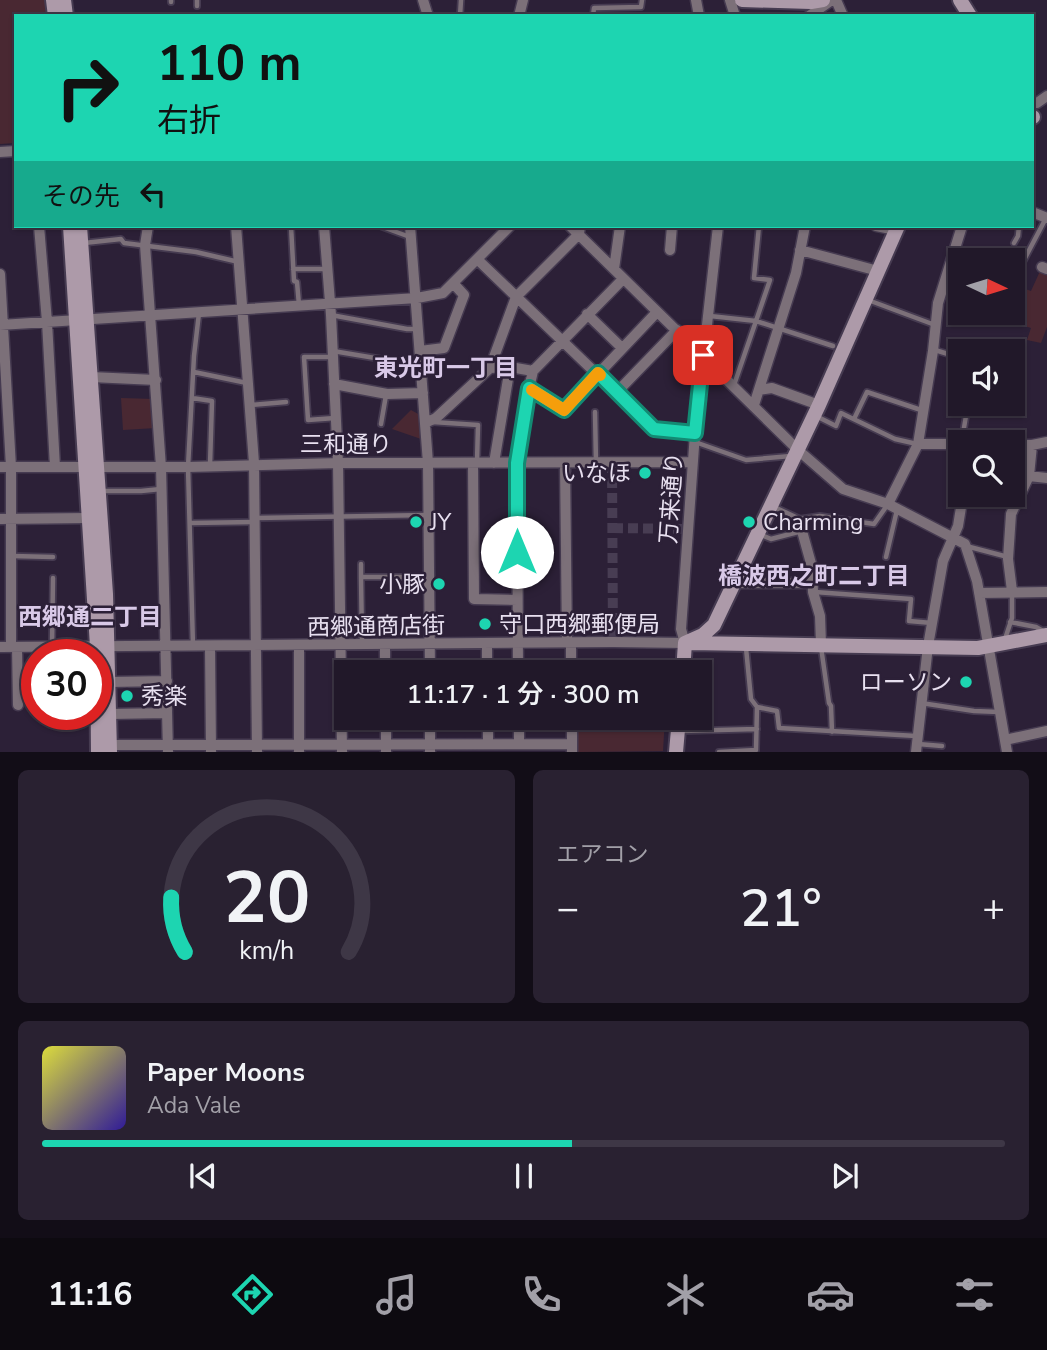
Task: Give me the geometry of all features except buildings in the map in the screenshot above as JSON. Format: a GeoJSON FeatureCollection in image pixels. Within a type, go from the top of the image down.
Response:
{"type":"FeatureCollection","features":[{"type":"Feature","properties":{"kind":"street"},"geometry":{"type":"LineString","coordinates":[[742,0],[822,0]]}},
{"type":"Feature","properties":{"kind":"street"},"geometry":{"type":"LineString","coordinates":[[812,14],[834,0]]}},
{"type":"Feature","properties":{"kind":"street"},"geometry":{"type":"LineString","coordinates":[[1034,112],[1047,96]]}},
{"type":"Feature","properties":{"kind":"street"},"geometry":{"type":"LineString","coordinates":[[39,228],[55,467]]}},
{"type":"Feature","properties":{"kind":"street"},"geometry":{"type":"LineString","coordinates":[[70,228],[81,320],[92,467],[99,491],[103,639]]}},
{"type":"Feature","properties":{"kind":"street"},"geometry":{"type":"LineString","coordinates":[[80,228],[81,320],[91,377],[92,467],[89,518],[102,639]]}},
{"type":"Feature","properties":{"kind":"street"},"geometry":{"type":"LineString","coordinates":[[148,228],[145,245],[162,467],[168,748]]}},
{"type":"Feature","properties":{"kind":"street"},"geometry":{"type":"LineString","coordinates":[[236,228],[254,463],[257,748]]}},
{"type":"Feature","properties":{"kind":"street"},"geometry":{"type":"LineString","coordinates":[[324,228],[340,515],[342,748]]}},
{"type":"Feature","properties":{"kind":"street"},"geometry":{"type":"LineString","coordinates":[[410,228],[427,422],[430,660]]}},
{"type":"Feature","properties":{"kind":"street"},"geometry":{"type":"LineString","coordinates":[[2,325],[417,298],[443,293],[508,228]]}},
{"type":"Feature","properties":{"kind":"street"},"geometry":{"type":"LineString","coordinates":[[614,269],[620,228]]}},
{"type":"Feature","properties":{"kind":"street"},"geometry":{"type":"LineString","coordinates":[[670,250],[672,228]]}},
{"type":"Feature","properties":{"kind":"street","name":"万来通り"},"geometry":{"type":"LineString","coordinates":[[685,643],[681,629],[694,437],[718,228]]}},
{"type":"Feature","properties":{"kind":"street"},"geometry":{"type":"LineString","coordinates":[[754,405],[796,273],[804,228]]}},
{"type":"Feature","properties":{"kind":"street"},"geometry":{"type":"LineString","coordinates":[[685,643],[703,635],[714,625],[736,583],[897,228]]}},
{"type":"Feature","properties":{"kind":"street"},"geometry":{"type":"LineString","coordinates":[[955,248],[961,228]]}},
{"type":"Feature","properties":{"kind":"street"},"geometry":{"type":"LineString","coordinates":[[427,422],[436,418],[489,368],[516,297],[580,230],[623,279],[754,405],[797,452],[843,489],[893,507],[965,546],[979,593],[1007,751]]}},
{"type":"Feature","properties":{"kind":"street"},"geometry":{"type":"LineString","coordinates":[[800,250],[878,271]]}},
{"type":"Feature","properties":{"kind":"street"},"geometry":{"type":"LineString","coordinates":[[477,258],[654,429],[694,437]]}},
{"type":"Feature","properties":{"kind":"street"},"geometry":{"type":"LineString","coordinates":[[893,507],[918,444],[938,303],[948,272]]}},
{"type":"Feature","properties":{"kind":"street"},"geometry":{"type":"LineString","coordinates":[[0,274],[13,520],[9,647],[18,705]]}},
{"type":"Feature","properties":{"kind":"street"},"geometry":{"type":"LineString","coordinates":[[623,279],[533,371],[529,388],[564,410],[657,312]]}},
{"type":"Feature","properties":{"kind":"street"},"geometry":{"type":"LineString","coordinates":[[420,351],[444,348],[464,295],[453,283]]}},
{"type":"Feature","properties":{"kind":"street"},"geometry":{"type":"LineString","coordinates":[[587,314],[622,348]]}},
{"type":"Feature","properties":{"kind":"street"},"geometry":{"type":"LineString","coordinates":[[617,392],[677,330]]}},
{"type":"Feature","properties":{"kind":"street"},"geometry":{"type":"LineString","coordinates":[[489,368],[510,367],[533,371]]}},
{"type":"Feature","properties":{"kind":"street"},"geometry":{"type":"LineString","coordinates":[[494,463],[510,367]]}},
{"type":"Feature","properties":{"kind":"street"},"geometry":{"type":"LineString","coordinates":[[91,377],[156,380]]}},
{"type":"Feature","properties":{"kind":"street"},"geometry":{"type":"LineString","coordinates":[[334,384],[387,394],[424,393]]}},
{"type":"Feature","properties":{"kind":"street"},"geometry":{"type":"LineString","coordinates":[[759,390],[772,388],[816,410]]}},
{"type":"Feature","properties":{"kind":"street"},"geometry":{"type":"LineString","coordinates":[[518,660],[517,463],[524,430]]}},
{"type":"Feature","properties":{"kind":"street"},"geometry":{"type":"LineString","coordinates":[[1025,445],[1047,442]]}},
{"type":"Feature","properties":{"kind":"street"},"geometry":{"type":"LineString","coordinates":[[918,444],[948,444]]}},
{"type":"Feature","properties":{"kind":"street"},"geometry":{"type":"LineString","coordinates":[[1012,592],[1009,557],[1011,514],[1029,476],[1032,445]]}},
{"type":"Feature","properties":{"kind":"street","name":"三和通り"},"geometry":{"type":"LineString","coordinates":[[0,467],[188,467],[254,463],[693,462]]}},
{"type":"Feature","properties":{"kind":"street"},"geometry":{"type":"LineString","coordinates":[[565,463],[570,660]]}},
{"type":"Feature","properties":{"kind":"street"},"geometry":{"type":"LineString","coordinates":[[475,464],[474,599],[517,600]]}},
{"type":"Feature","properties":{"kind":"street"},"geometry":{"type":"LineString","coordinates":[[1029,476],[1047,478]]}},
{"type":"Feature","properties":{"kind":"street"},"geometry":{"type":"LineString","coordinates":[[916,744],[928,646],[943,561],[958,526],[961,507]]}},
{"type":"Feature","properties":{"kind":"street"},"geometry":{"type":"LineString","coordinates":[[0,519],[89,518]]}},
{"type":"Feature","properties":{"kind":"street"},"geometry":{"type":"LineString","coordinates":[[802,531],[812,567],[812,587],[820,616],[821,644]]}},
{"type":"Feature","properties":{"kind":"street"},"geometry":{"type":"LineString","coordinates":[[736,583],[812,587]]}},
{"type":"Feature","properties":{"kind":"street"},"geometry":{"type":"LineString","coordinates":[[979,593],[1047,592]]}},
{"type":"Feature","properties":{"kind":"street"},"geometry":{"type":"LineString","coordinates":[[685,643],[988,648],[1047,634]]}},
{"type":"Feature","properties":{"kind":"street","name":"西郷通商店街"},"geometry":{"type":"LineString","coordinates":[[112,647],[518,642],[685,643]]}},
{"type":"Feature","properties":{"kind":"street"},"geometry":{"type":"LineString","coordinates":[[684,660],[685,643]]}},
{"type":"Feature","properties":{"kind":"street"},"geometry":{"type":"LineString","coordinates":[[487,644],[487,660]]}},
{"type":"Feature","properties":{"kind":"street"},"geometry":{"type":"LineString","coordinates":[[385,645],[385,660]]}},
{"type":"Feature","properties":{"kind":"street"},"geometry":{"type":"LineString","coordinates":[[299,646],[299,748]]}},
{"type":"Feature","properties":{"kind":"street"},"geometry":{"type":"LineString","coordinates":[[210,647],[211,748]]}},
{"type":"Feature","properties":{"kind":"street"},"geometry":{"type":"LineString","coordinates":[[112,682],[166,681]]}},
{"type":"Feature","properties":{"kind":"street"},"geometry":{"type":"LineString","coordinates":[[112,714],[167,713]]}},
{"type":"Feature","properties":{"kind":"street"},"geometry":{"type":"LineString","coordinates":[[104,730],[104,748]]}},
{"type":"Feature","properties":{"kind":"street"},"geometry":{"type":"LineString","coordinates":[[104,748],[107,730]]}},
{"type":"Feature","properties":{"kind":"street"},"geometry":{"type":"LineString","coordinates":[[386,730],[386,748]]}},
{"type":"Feature","properties":{"kind":"street"},"geometry":{"type":"LineString","coordinates":[[430,730],[430,748]]}},
{"type":"Feature","properties":{"kind":"street"},"geometry":{"type":"LineString","coordinates":[[488,730],[488,744]]}},
{"type":"Feature","properties":{"kind":"street"},"geometry":{"type":"LineString","coordinates":[[519,730],[519,744]]}},
{"type":"Feature","properties":{"kind":"street"},"geometry":{"type":"LineString","coordinates":[[104,748],[430,748],[488,744],[572,748],[572,730]]}},
{"type":"Feature","properties":{"kind":"street"},"geometry":{"type":"LineString","coordinates":[[676,751],[678,730]]}},
{"type":"Feature","properties":{"kind":"street"},"geometry":{"type":"LineString","coordinates":[[1005,740],[1047,731]]}},
{"type":"Feature","properties":{"kind":"lane"},"geometry":{"type":"LineString","coordinates":[[593,14],[594,0]]}},
{"type":"Feature","properties":{"kind":"lane"},"geometry":{"type":"LineString","coordinates":[[594,8],[642,7],[642,0]]}},
{"type":"Feature","properties":{"kind":"lane"},"geometry":{"type":"LineString","coordinates":[[1026,257],[1047,218]]}},
{"type":"Feature","properties":{"kind":"lane"},"geometry":{"type":"LineString","coordinates":[[291,228],[293,269],[299,304]]}},
{"type":"Feature","properties":{"kind":"lane"},"geometry":{"type":"LineString","coordinates":[[386,228],[411,237]]}},
{"type":"Feature","properties":{"kind":"lane"},"geometry":{"type":"LineString","coordinates":[[734,386],[770,279],[754,278],[759,228]]}},
{"type":"Feature","properties":{"kind":"lane"},"geometry":{"type":"LineString","coordinates":[[1014,243],[1018,228]]}},
{"type":"Feature","properties":{"kind":"lane"},"geometry":{"type":"LineString","coordinates":[[81,243],[121,239],[124,243],[196,252],[240,262]]}},
{"type":"Feature","properties":{"kind":"lane"},"geometry":{"type":"LineString","coordinates":[[293,269],[327,268]]}},
{"type":"Feature","properties":{"kind":"lane"},"geometry":{"type":"LineString","coordinates":[[866,299],[936,326]]}},
{"type":"Feature","properties":{"kind":"lane"},"geometry":{"type":"LineString","coordinates":[[193,647],[188,467],[200,312]]}},
{"type":"Feature","properties":{"kind":"lane"},"geometry":{"type":"LineString","coordinates":[[331,315],[419,329]]}},
{"type":"Feature","properties":{"kind":"lane"},"geometry":{"type":"LineString","coordinates":[[709,316],[756,321],[833,346]]}},
{"type":"Feature","properties":{"kind":"lane"},"geometry":{"type":"LineString","coordinates":[[933,349],[948,354]]}},
{"type":"Feature","properties":{"kind":"lane"},"geometry":{"type":"LineString","coordinates":[[336,418],[308,420],[304,356],[333,354],[393,361]]}},
{"type":"Feature","properties":{"kind":"lane"},"geometry":{"type":"LineString","coordinates":[[194,372],[248,383]]}},
{"type":"Feature","properties":{"kind":"lane"},"geometry":{"type":"LineString","coordinates":[[524,430],[529,388]]}},
{"type":"Feature","properties":{"kind":"lane"},"geometry":{"type":"LineString","coordinates":[[854,419],[867,392],[922,410]]}},
{"type":"Feature","properties":{"kind":"lane"},"geometry":{"type":"LineString","coordinates":[[381,424],[387,394]]}},
{"type":"Feature","properties":{"kind":"lane"},"geometry":{"type":"LineString","coordinates":[[192,398],[212,401],[210,466]]}},
{"type":"Feature","properties":{"kind":"lane"},"geometry":{"type":"LineString","coordinates":[[250,405],[286,402]]}},
{"type":"Feature","properties":{"kind":"lane"},"geometry":{"type":"LineString","coordinates":[[816,410],[836,426],[841,414],[895,439],[918,444]]}},
{"type":"Feature","properties":{"kind":"lane"},"geometry":{"type":"LineString","coordinates":[[595,412],[596,464]]}},
{"type":"Feature","properties":{"kind":"lane"},"geometry":{"type":"LineString","coordinates":[[427,422],[478,425],[475,464]]}},
{"type":"Feature","properties":{"kind":"lane"},"geometry":{"type":"LineString","coordinates":[[694,437],[746,460],[797,452]]}},
{"type":"Feature","properties":{"kind":"lane"},"geometry":{"type":"LineString","coordinates":[[99,491],[162,489]]}},
{"type":"Feature","properties":{"kind":"lane"},"geometry":{"type":"LineString","coordinates":[[772,506],[800,519],[820,516],[874,524],[893,507]]}},
{"type":"Feature","properties":{"kind":"lane"},"geometry":{"type":"LineString","coordinates":[[886,557],[893,507]]}},
{"type":"Feature","properties":{"kind":"lane"},"geometry":{"type":"LineString","coordinates":[[190,523],[340,515],[428,515]]}},
{"type":"Feature","properties":{"kind":"lane"},"geometry":{"type":"LineString","coordinates":[[759,534],[771,539],[802,531],[800,519]]}},
{"type":"Feature","properties":{"kind":"lane"},"geometry":{"type":"LineString","coordinates":[[965,546],[1009,557]]}},
{"type":"Feature","properties":{"kind":"lane"},"geometry":{"type":"LineString","coordinates":[[12,556],[53,557]]}},
{"type":"Feature","properties":{"kind":"lane"},"geometry":{"type":"LineString","coordinates":[[361,565],[362,645]]}},
{"type":"Feature","properties":{"kind":"lane"},"geometry":{"type":"LineString","coordinates":[[361,577],[428,577]]}},
{"type":"Feature","properties":{"kind":"lane"},"geometry":{"type":"LineString","coordinates":[[51,639],[52,579]]}},
{"type":"Feature","properties":{"kind":"lane"},"geometry":{"type":"LineString","coordinates":[[812,587],[911,599],[909,621],[933,623]]}},
{"type":"Feature","properties":{"kind":"lane"},"geometry":{"type":"LineString","coordinates":[[1004,643],[1014,606],[1012,592]]}},
{"type":"Feature","properties":{"kind":"lane"},"geometry":{"type":"LineString","coordinates":[[1010,622],[1036,627],[1047,634]]}},
{"type":"Feature","properties":{"kind":"lane"},"geometry":{"type":"LineString","coordinates":[[719,751],[756,750],[757,707],[751,699],[746,643]]}},
{"type":"Feature","properties":{"kind":"lane"},"geometry":{"type":"LineString","coordinates":[[821,644],[831,706],[832,732]]}},
{"type":"Feature","properties":{"kind":"lane"},"geometry":{"type":"LineString","coordinates":[[921,703],[1000,712]]}},
{"type":"Feature","properties":{"kind":"lane"},"geometry":{"type":"LineString","coordinates":[[757,707],[776,711],[779,728],[942,746]]}},
{"type":"Feature","properties":{"kind":"lane"},"geometry":{"type":"LineString","coordinates":[[712,726],[757,729]]}},
{"type":"Feature","properties":{"kind":"shaded area"},"geometry":{"type":"Polygon","coordinates":[[[0,0],[45,0],[46,14],[14,14],[14,143],[0,144],[0,0]]]}},
{"type":"Feature","properties":{"kind":"shaded area"},"geometry":{"type":"Polygon","coordinates":[[[1041,269],[1047,271],[1047,327],[1041,343],[1027,340],[1031,328],[1025,326],[1026,289],[1031,291],[1041,269]]]}},
{"type":"Feature","properties":{"kind":"shaded area"},"geometry":{"type":"Polygon","coordinates":[[[121,398],[154,399],[156,428],[123,430],[121,398]]]}},
{"type":"Feature","properties":{"kind":"shaded area"},"geometry":{"type":"Polygon","coordinates":[[[411,410],[420,415],[421,439],[392,429],[411,410]]]}},
{"type":"Feature","properties":{"kind":"shaded area"},"geometry":{"type":"Polygon","coordinates":[[[576,730],[664,730],[663,751],[575,752],[576,730]]]}},
{"type":"Feature","properties":{"kind":"tunnel"},"geometry":{"type":"LineString","coordinates":[[612,463],[613,642]]}},
{"type":"Feature","properties":{"kind":"tunnel"},"geometry":{"type":"LineString","coordinates":[[613,528],[688,529]]}},
{"type":"Feature","properties":{"kind":"slow traffic"},"geometry":{"type":"LineString","coordinates":[[532,390],[564,410],[598,373],[600,375]]}},
{"type":"Feature","properties":{"kind":"place","name":"いなほ"},"geometry":{"type":"Point","coordinates":[645,473]}},
{"type":"Feature","properties":{"kind":"place","name":"JY"},"geometry":{"type":"Point","coordinates":[416,522]}},
{"type":"Feature","properties":{"kind":"place","name":"Charming"},"geometry":{"type":"Point","coordinates":[749,522]}},
{"type":"Feature","properties":{"kind":"place","name":"小豚"},"geometry":{"type":"Point","coordinates":[439,584]}},
{"type":"Feature","properties":{"kind":"place","name":"守口西郷郵便局"},"geometry":{"type":"Point","coordinates":[485,624]}},
{"type":"Feature","properties":{"kind":"place","name":"ローソン"},"geometry":{"type":"Point","coordinates":[966,682]}},
{"type":"Feature","properties":{"kind":"place","name":"秀楽"},"geometry":{"type":"Point","coordinates":[127,696]}},
{"type":"Feature","properties":{"kind":"district","name":"東光町一丁目"},"geometry":{"type":"Point","coordinates":[446,368]}},
{"type":"Feature","properties":{"kind":"district","name":"橋波西之町二丁目"},"geometry":{"type":"Point","coordinates":[814,576]}},
{"type":"Feature","properties":{"kind":"district","name":"西郷通二丁目"},"geometry":{"type":"Point","coordinates":[90,617]}},
{"type":"Feature","properties":{"kind":"route"},"geometry":{"type":"LineString","coordinates":[[517,552],[517,463],[529,388],[564,410],[598,373],[654,429],[695,433],[703,355]]}}]}
